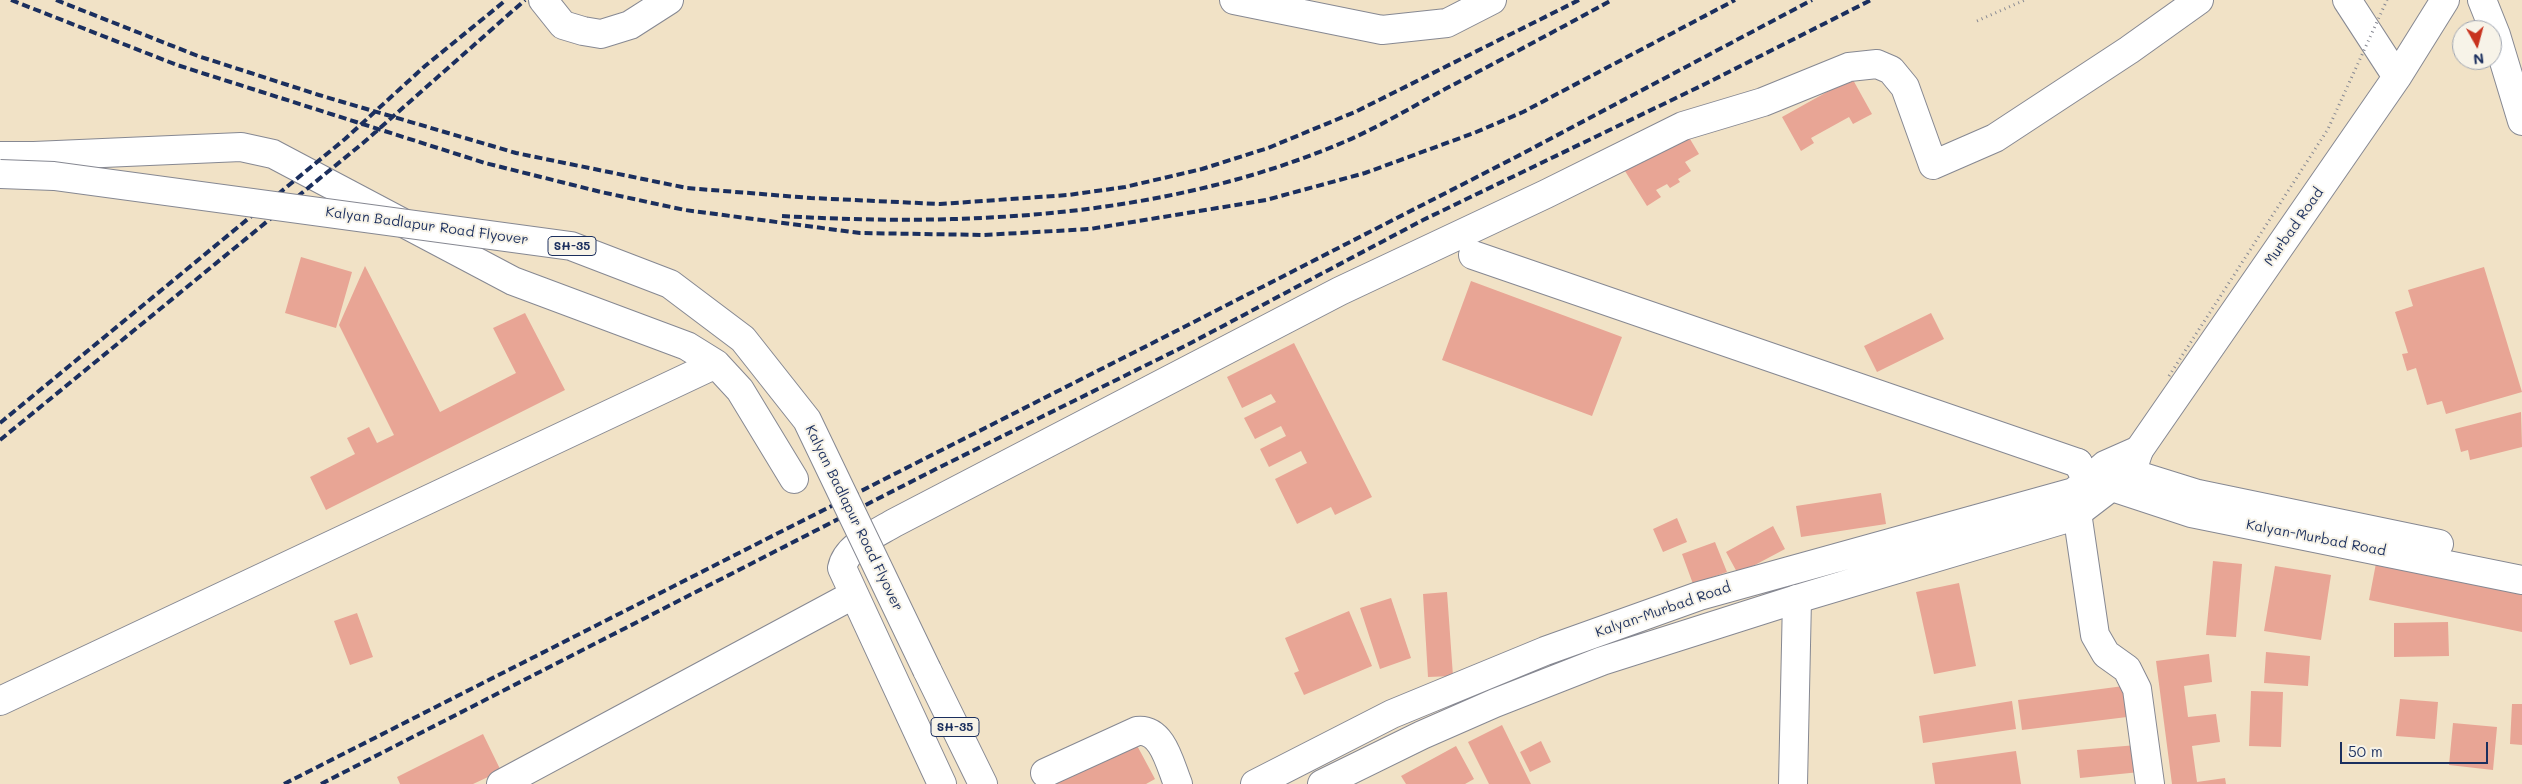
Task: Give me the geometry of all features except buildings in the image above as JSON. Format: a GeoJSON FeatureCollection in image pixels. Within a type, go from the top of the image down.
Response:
{"type":"FeatureCollection","features":[{"type":"Feature","properties":{"kind":"main road"},"geometry":{"type":"LineString","coordinates":[[543,0],[563,25],[601,34],[628,13],[669,0]]}},
{"type":"Feature","properties":{"kind":"main road"},"geometry":{"type":"LineString","coordinates":[[1234,0],[1382,30],[1447,23],[1492,0]]}},
{"type":"Feature","properties":{"kind":"main road"},"geometry":{"type":"LineString","coordinates":[[942,784],[842,568],[844,559],[850,551],[894,523],[1340,291],[1546,194],[1683,126],[1763,102],[1849,67],[1877,64],[1891,70],[1905,87],[1933,165],[1995,138],[2130,50],[2199,0]]}},
{"type":"Feature","properties":{"kind":"main road"},"geometry":{"type":"LineString","coordinates":[[2347,0],[2397,77]]}},
{"type":"Feature","properties":{"kind":"main road","name":"Murbad Road"},"geometry":{"type":"LineString","coordinates":[[2100,478],[2397,77],[2444,0]]}},
{"type":"Feature","properties":{"kind":"main road"},"geometry":{"type":"LineString","coordinates":[[2482,0],[2518,92],[2522,120]]}},
{"type":"Feature","properties":{"kind":"main road"},"geometry":{"type":"LineString","coordinates":[[0,156],[241,147],[273,154],[513,281],[687,346],[716,364],[740,390],[794,479]]}},
{"type":"Feature","properties":{"kind":"main road","name":"Kalyan Badlapur Road Flyover"},"geometry":{"type":"LineString","coordinates":[[0,174],[54,176],[571,246],[670,284],[743,339],[807,420],[982,784]]}},
{"type":"Feature","properties":{"kind":"main road"},"geometry":{"type":"LineString","coordinates":[[1473,255],[2100,478],[2095,635],[2106,654],[2126,669],[2138,689],[2150,784]]}},
{"type":"Feature","properties":{"kind":"main road"},"geometry":{"type":"LineString","coordinates":[[0,701],[716,364]]}},
{"type":"Feature","properties":{"kind":"main road","name":"Kalyan-Murbad Road"},"geometry":{"type":"LineString","coordinates":[[1322,784],[1422,735],[1495,703],[1602,662],[1798,599],[2072,517],[2100,478]]}},
{"type":"Feature","properties":{"kind":"main road","name":"Kalyan-Murbad Road"},"geometry":{"type":"LineString","coordinates":[[1255,784],[1392,714],[1545,651],[1698,596],[2100,478],[2198,494],[2257,516],[2493,564],[2522,580]]}},
{"type":"Feature","properties":{"kind":"main road","name":"Kalyan-Murbad Road"},"geometry":{"type":"LineString","coordinates":[[2493,564],[2522,560]]}},
{"type":"Feature","properties":{"kind":"main road"},"geometry":{"type":"LineString","coordinates":[[501,784],[853,595]]}},
{"type":"Feature","properties":{"kind":"main road"},"geometry":{"type":"LineString","coordinates":[[1793,784],[1798,599]]}},
{"type":"Feature","properties":{"kind":"main road"},"geometry":{"type":"LineString","coordinates":[[1045,773],[1143,730],[1152,733],[1160,741],[1178,784]]}},
{"type":"Feature","properties":{"kind":"path"},"geometry":{"type":"LineString","coordinates":[[1977,21],[2025,0]]}},
{"type":"Feature","properties":{"kind":"path"},"geometry":{"type":"LineString","coordinates":[[2169,376],[2328,129],[2387,0]]}},
{"type":"Feature","properties":{"kind":"railway"},"geometry":{"type":"LineString","coordinates":[[11,0],[177,65],[485,163],[601,192],[685,210],[860,233],[984,235],[1090,229],[1266,200],[1365,173],[1474,133],[1523,112],[1735,0]]}},
{"type":"Feature","properties":{"kind":"railway"},"geometry":{"type":"LineString","coordinates":[[56,0],[198,56],[319,95],[516,153],[687,188],[811,198],[940,204],[1068,195],[1125,187],[1202,169],[1268,148],[1355,112],[1579,0]]}},
{"type":"Feature","properties":{"kind":"railway"},"geometry":{"type":"LineString","coordinates":[[0,423],[345,139],[425,66],[506,0]]}},
{"type":"Feature","properties":{"kind":"railway"},"geometry":{"type":"LineString","coordinates":[[0,440],[363,143],[525,0]]}},
{"type":"Feature","properties":{"kind":"railway"},"geometry":{"type":"LineString","coordinates":[[782,216],[925,220],[996,217],[1068,211],[1139,201],[1209,187],[1277,167],[1357,136],[1612,0]]}},
{"type":"Feature","properties":{"kind":"railway"},"geometry":{"type":"LineString","coordinates":[[284,784],[1516,157],[1812,0]]}},
{"type":"Feature","properties":{"kind":"railway"},"geometry":{"type":"LineString","coordinates":[[321,784],[934,470],[1187,345],[1423,220],[1705,84],[1871,0]]}}]}
